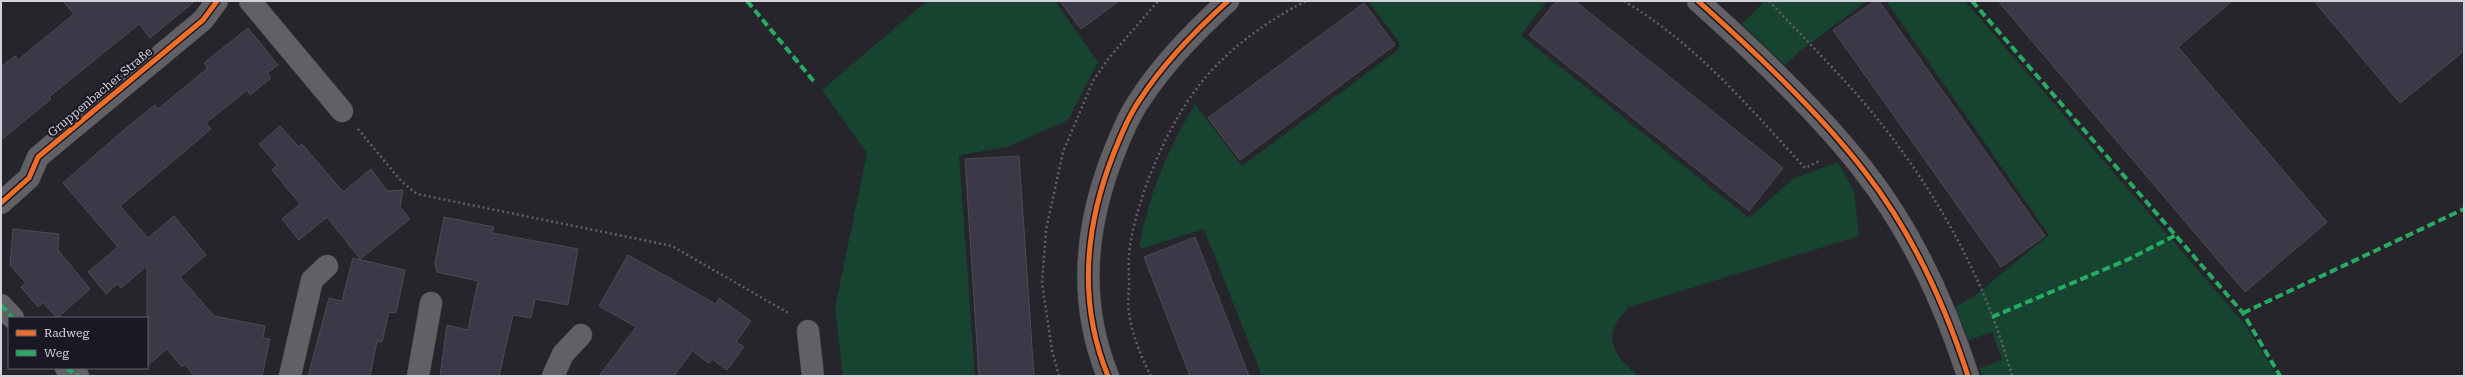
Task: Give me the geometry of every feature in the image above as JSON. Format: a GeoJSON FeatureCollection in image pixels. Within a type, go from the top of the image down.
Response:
{"type":"FeatureCollection","features":[{"type":"Feature","properties":{"kind":"street","name":"Gruppenbacher Straße"},"geometry":{"type":"LineString","coordinates":[[1,203],[29,178],[38,156],[203,20],[217,1]]}},
{"type":"Feature","properties":{"kind":"street"},"geometry":{"type":"LineString","coordinates":[[250,1],[342,110]]}},
{"type":"Feature","properties":{"kind":"street"},"geometry":{"type":"LineString","coordinates":[[1108,376],[1094,337],[1088,274],[1094,212],[1106,173],[1131,115],[1141,98],[1187,41],[1228,1]]}},
{"type":"Feature","properties":{"kind":"street"},"geometry":{"type":"LineString","coordinates":[[1698,1],[1762,61],[1845,148],[1865,172],[1899,223],[1953,331],[1968,376]]}},
{"type":"Feature","properties":{"kind":"street"},"geometry":{"type":"LineString","coordinates":[[290,376],[312,280],[327,266]]}},
{"type":"Feature","properties":{"kind":"street"},"geometry":{"type":"LineString","coordinates":[[418,376],[432,303]]}},
{"type":"Feature","properties":{"kind":"street"},"geometry":{"type":"LineString","coordinates":[[1,305],[12,317]]}},
{"type":"Feature","properties":{"kind":"street"},"geometry":{"type":"LineString","coordinates":[[808,331],[812,376]]}},
{"type":"Feature","properties":{"kind":"street"},"geometry":{"type":"LineString","coordinates":[[553,376],[562,354],[581,335]]}},
{"type":"Feature","properties":{"kind":"street"},"geometry":{"type":"LineString","coordinates":[[68,369],[78,376]]}},
{"type":"Feature","properties":{"kind":"path"},"geometry":{"type":"LineString","coordinates":[[1059,376],[1052,350],[1042,283],[1048,217],[1063,152],[1093,81],[1121,42],[1158,1]]}},
{"type":"Feature","properties":{"kind":"path"},"geometry":{"type":"LineString","coordinates":[[1151,376],[1145,365],[1129,313],[1129,282],[1130,246],[1153,168],[1167,136],[1180,114],[1198,87],[1213,70],[1238,46],[1262,28],[1306,1]]}},
{"type":"Feature","properties":{"kind":"path"},"geometry":{"type":"LineString","coordinates":[[1624,1],[1649,16],[1703,59],[1805,168],[1845,148]]}},
{"type":"Feature","properties":{"kind":"path"},"geometry":{"type":"LineString","coordinates":[[1769,1],[1852,90],[1908,159],[1947,221],[1976,279],[2004,346],[2012,376]]}},
{"type":"Feature","properties":{"kind":"path"},"geometry":{"type":"LineString","coordinates":[[342,110],[401,181],[417,194],[672,246],[785,310],[808,331]]}},
{"type":"Feature","properties":{"kind":"green space"},"geometry":{"type":"Polygon","coordinates":[[[927,1],[1055,1],[1098,62],[1068,120],[1007,147],[959,155],[975,376],[843,376],[835,308],[867,153],[822,90],[927,1]]]}},
{"type":"Feature","properties":{"kind":"green space"},"geometry":{"type":"Polygon","coordinates":[[[1368,1],[1547,1],[1521,35],[1749,218],[1793,179],[1838,162],[1854,191],[1859,236],[1629,307],[1620,317],[1615,326],[1612,335],[1613,343],[1621,359],[1638,376],[1262,376],[1204,229],[1143,248],[1139,246],[1148,208],[1168,155],[1195,104],[1242,166],[1399,49],[1399,42],[1368,1]]]}},
{"type":"Feature","properties":{"kind":"green space"},"geometry":{"type":"Polygon","coordinates":[[[1765,1],[1867,1],[1801,50],[1785,65],[1742,24],[1765,1]]]}},
{"type":"Feature","properties":{"kind":"green space"},"geometry":{"type":"Polygon","coordinates":[[[1886,1],[1965,1],[2244,323],[2277,376],[1982,376],[1980,368],[2002,360],[1992,332],[1969,340],[1955,307],[1974,296],[2049,235],[1886,1]]]}},
{"type":"Feature","properties":{"kind":"building"},"geometry":{"type":"Polygon","coordinates":[[[63,1],[195,1],[150,38],[139,24],[49,97],[51,99],[1,140],[1,67],[15,56],[18,60],[74,14],[63,1]]]}},
{"type":"Feature","properties":{"kind":"building"},"geometry":{"type":"Polygon","coordinates":[[[1060,1],[1119,1],[1081,29],[1060,1]]]}},
{"type":"Feature","properties":{"kind":"building"},"geometry":{"type":"Polygon","coordinates":[[[1556,1],[1575,1],[1783,168],[1749,211],[1529,35],[1556,1]]]}},
{"type":"Feature","properties":{"kind":"building"},"geometry":{"type":"Polygon","coordinates":[[[1875,1],[1879,1],[2045,236],[2001,267],[1833,30],[1875,1]]]}},
{"type":"Feature","properties":{"kind":"building"},"geometry":{"type":"Polygon","coordinates":[[[1998,1],[2232,1],[2178,47],[2327,222],[2245,292],[1998,1]]]}},
{"type":"Feature","properties":{"kind":"building"},"geometry":{"type":"Polygon","coordinates":[[[2314,1],[2464,1],[2464,51],[2400,103],[2314,1]]]}},
{"type":"Feature","properties":{"kind":"building"},"geometry":{"type":"Polygon","coordinates":[[[1364,3],[1395,45],[1240,160],[1208,118],[1364,3]]]}},
{"type":"Feature","properties":{"kind":"building"},"geometry":{"type":"Polygon","coordinates":[[[248,28],[278,65],[267,73],[271,78],[250,95],[247,90],[206,123],[211,129],[120,206],[148,238],[174,216],[206,255],[180,277],[214,316],[265,326],[263,338],[270,339],[262,376],[194,376],[185,364],[182,367],[167,349],[148,365],[147,266],[121,288],[117,284],[106,294],[88,272],[118,247],[63,183],[155,105],[158,109],[208,68],[204,63],[248,28]]]}},
{"type":"Feature","properties":{"kind":"building"},"geometry":{"type":"Polygon","coordinates":[[[280,126],[299,147],[302,144],[343,192],[371,169],[387,191],[403,190],[400,207],[410,219],[360,259],[327,217],[299,240],[282,219],[300,204],[272,170],[277,165],[259,144],[280,126]]]}},
{"type":"Feature","properties":{"kind":"building"},"geometry":{"type":"Polygon","coordinates":[[[1019,156],[1034,376],[979,376],[965,159],[1019,156]]]}},
{"type":"Feature","properties":{"kind":"building"},"geometry":{"type":"Polygon","coordinates":[[[444,217],[494,227],[492,233],[578,249],[568,305],[535,299],[531,318],[513,315],[499,376],[440,376],[447,325],[468,330],[478,281],[437,272],[435,263],[444,217]]]}},
{"type":"Feature","properties":{"kind":"building"},"geometry":{"type":"Polygon","coordinates":[[[13,229],[59,234],[58,250],[90,289],[58,317],[56,317],[43,303],[38,307],[21,287],[26,283],[10,265],[13,229]]]}},
{"type":"Feature","properties":{"kind":"building"},"geometry":{"type":"Polygon","coordinates":[[[1195,237],[1249,376],[1190,376],[1144,257],[1195,237]]]}},
{"type":"Feature","properties":{"kind":"building"},"geometry":{"type":"Polygon","coordinates":[[[628,255],[716,304],[719,298],[751,321],[736,342],[744,347],[727,370],[712,359],[709,363],[692,351],[674,376],[599,376],[636,327],[599,306],[628,255]]]}},
{"type":"Feature","properties":{"kind":"building"},"geometry":{"type":"Polygon","coordinates":[[[353,258],[405,270],[396,313],[389,312],[382,342],[377,341],[370,376],[308,376],[329,298],[342,301],[353,258]]]}},
{"type":"Feature","properties":{"kind":"marked path"},"geometry":{"type":"LineString","coordinates":[[747,1],[816,84]]}},
{"type":"Feature","properties":{"kind":"marked path"},"geometry":{"type":"LineString","coordinates":[[1972,1],[2243,313],[2280,376]]}},
{"type":"Feature","properties":{"kind":"marked path"},"geometry":{"type":"LineString","coordinates":[[2243,313],[2464,209]]}},
{"type":"Feature","properties":{"kind":"marked path"},"geometry":{"type":"LineString","coordinates":[[1992,317],[2129,259],[2176,235]]}},
{"type":"Feature","properties":{"kind":"marked path"},"geometry":{"type":"LineString","coordinates":[[1,305],[12,317]]}},
{"type":"Feature","properties":{"kind":"marked path"},"geometry":{"type":"LineString","coordinates":[[68,369],[78,376]]}},
{"type":"Feature","properties":{"kind":"cycle path"},"geometry":{"type":"LineString","coordinates":[[1,203],[29,178],[38,157],[203,20],[217,1]]}},
{"type":"Feature","properties":{"kind":"cycle path"},"geometry":{"type":"LineString","coordinates":[[1108,376],[1098,348],[1092,321],[1089,293],[1091,237],[1096,210],[1104,182],[1113,155],[1126,125],[1150,84],[1182,46],[1228,1]]}},
{"type":"Feature","properties":{"kind":"cycle path"},"geometry":{"type":"LineString","coordinates":[[1698,1],[1741,40],[1807,105],[1847,149],[1882,195],[1912,244],[1925,270],[1949,322],[1968,376]]}}]}
